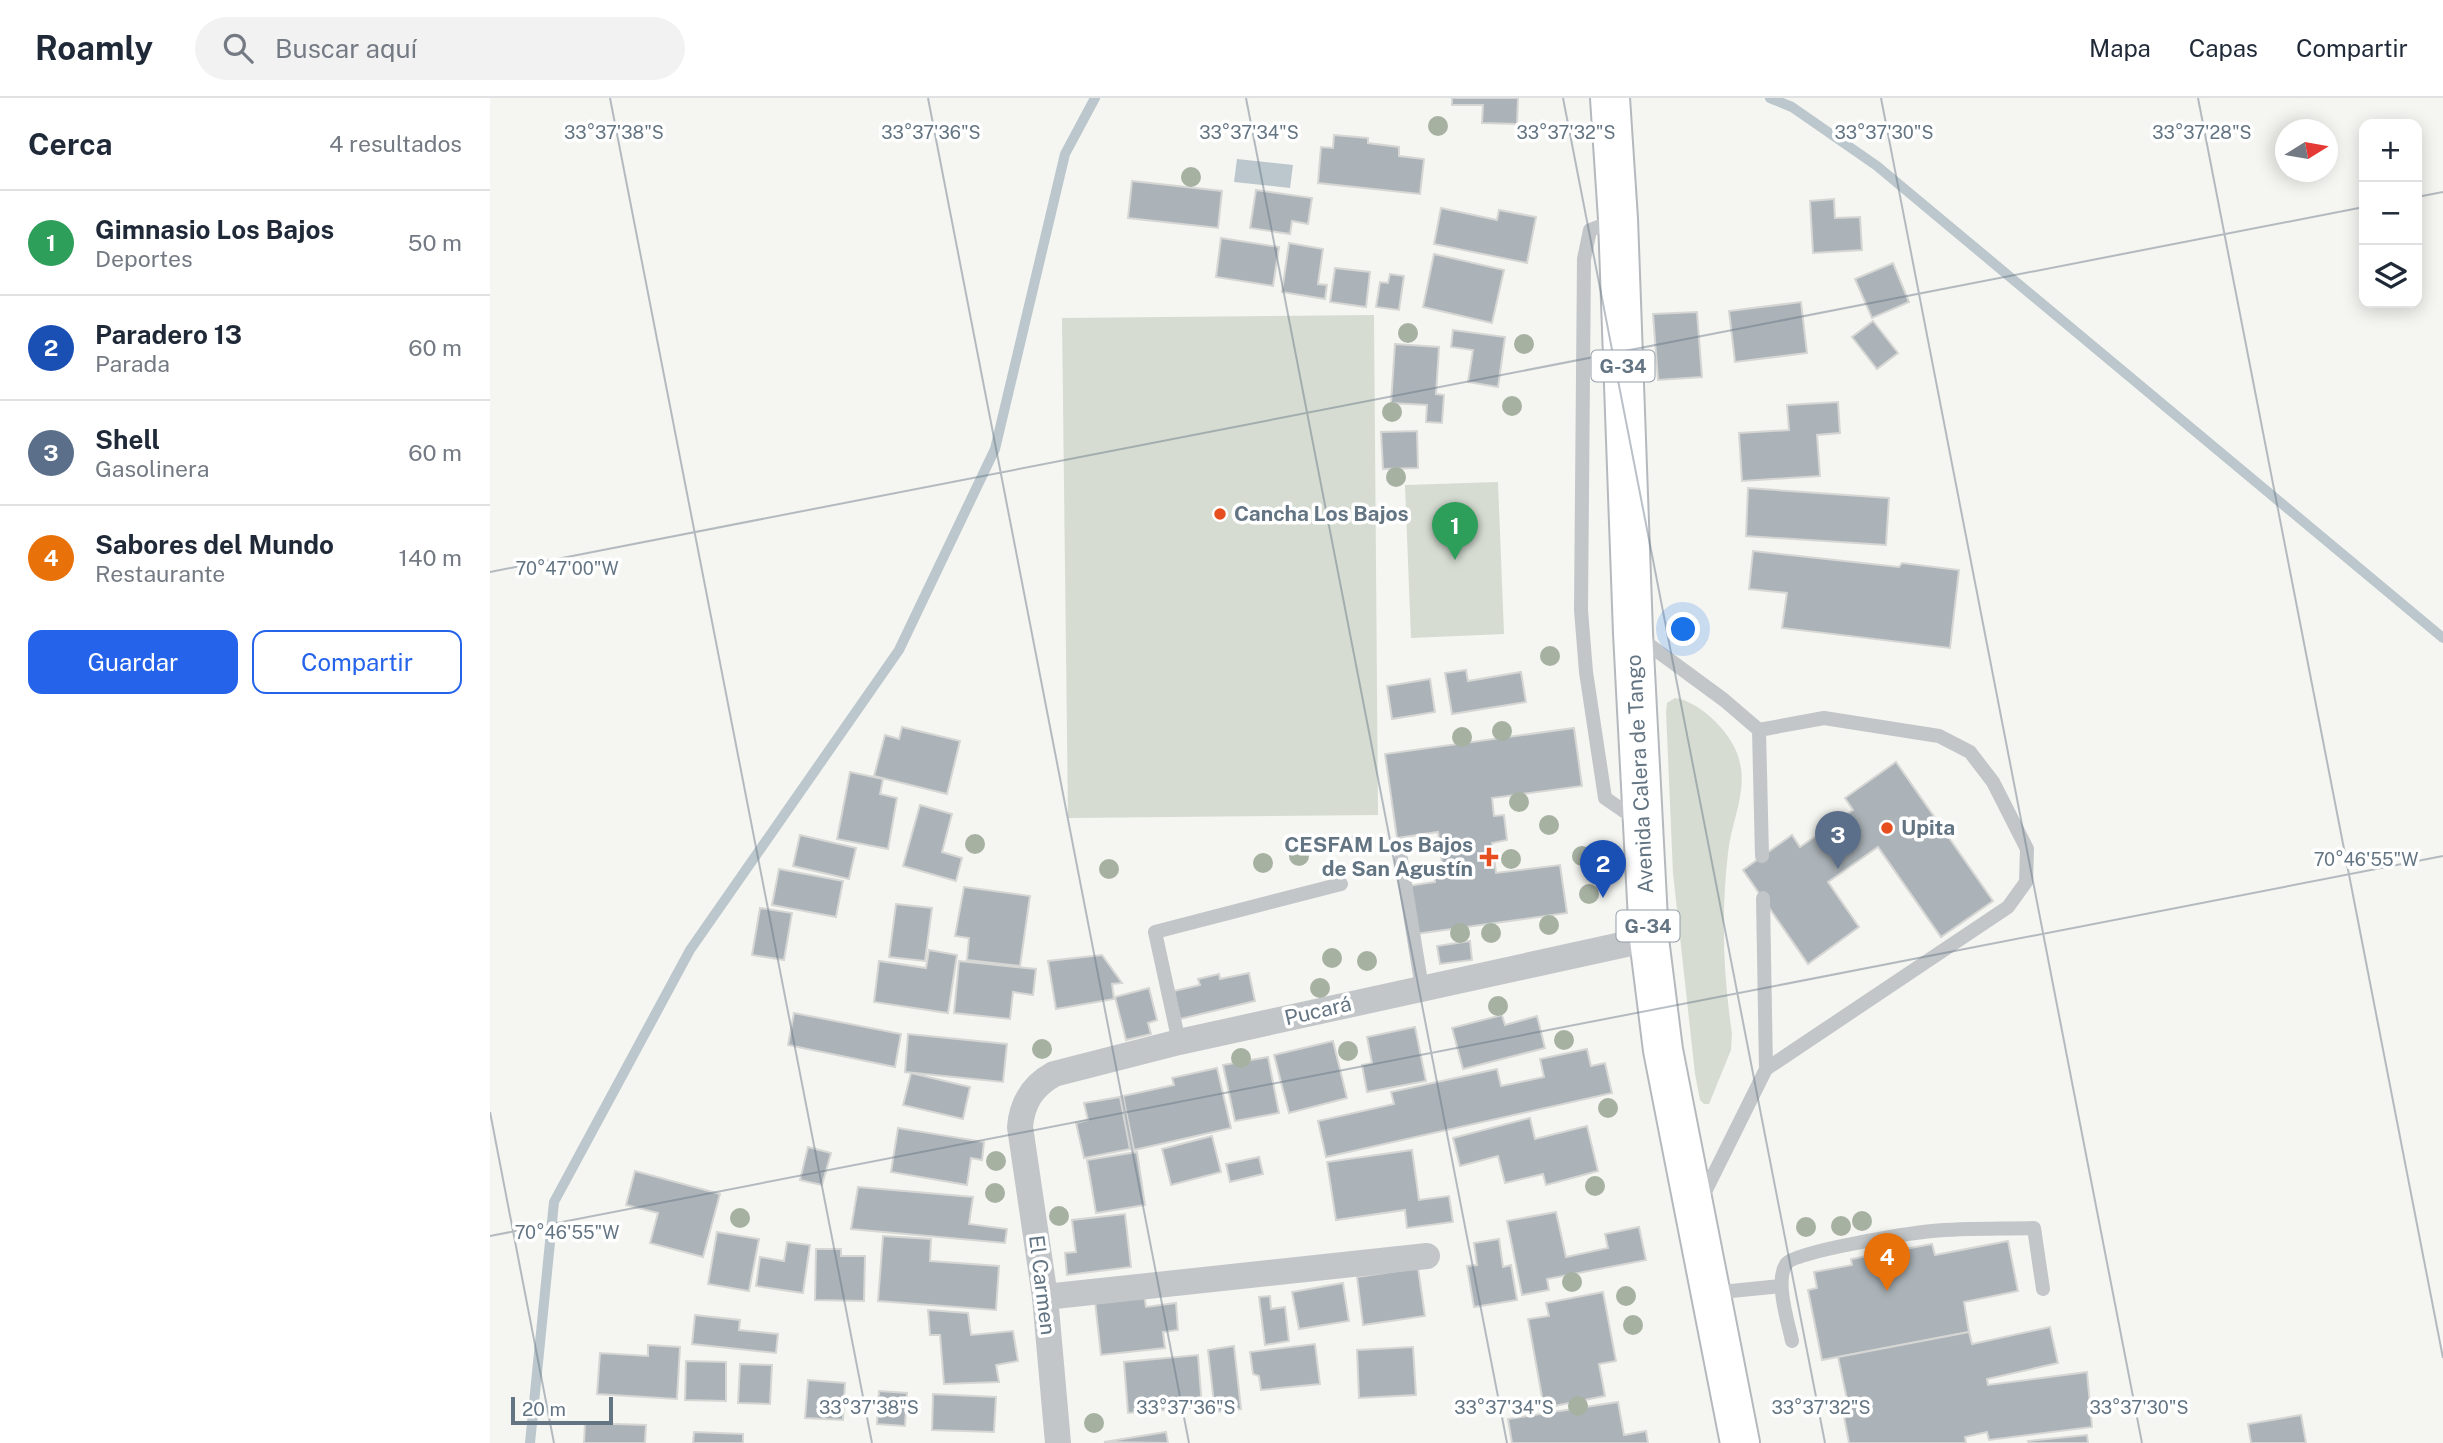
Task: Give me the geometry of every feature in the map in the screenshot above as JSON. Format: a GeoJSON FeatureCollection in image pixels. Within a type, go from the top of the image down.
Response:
{"type":"FeatureCollection","features":[{"type":"Feature","properties":{"kind":"main road","name":"Avenida Calera de Tango"},"geometry":{"type":"LineString","coordinates":[[1610,98],[1618,219],[1633,633],[1649,939],[1663,1050],[1740,1443]]}},
{"type":"Feature","properties":{"kind":"street","name":"Pucará"},"geometry":{"type":"LineString","coordinates":[[1020,1127],[1030,1093],[1054,1074],[1179,1042],[1649,939]]}},
{"type":"Feature","properties":{"kind":"street","name":"El Carmen"},"geometry":{"type":"LineString","coordinates":[[1020,1127],[1045,1297],[1058,1443]]}},
{"type":"Feature","properties":{"kind":"street"},"geometry":{"type":"LineString","coordinates":[[1045,1297],[1427,1256]]}},
{"type":"Feature","properties":{"kind":"lane"},"geometry":{"type":"LineString","coordinates":[[1618,219],[1590,230],[1584,259],[1581,610],[1586,672],[1605,798],[1642,823]]}},
{"type":"Feature","properties":{"kind":"lane"},"geometry":{"type":"LineString","coordinates":[[1633,633],[1724,700],[1759,730],[1762,856]]}},
{"type":"Feature","properties":{"kind":"lane"},"geometry":{"type":"LineString","coordinates":[[1759,730],[1824,718],[1940,736],[1969,752],[1993,782],[2027,849],[2026,882],[2008,907],[1766,1069]]}},
{"type":"Feature","properties":{"kind":"lane"},"geometry":{"type":"LineString","coordinates":[[1401,859],[1422,988]]}},
{"type":"Feature","properties":{"kind":"lane"},"geometry":{"type":"LineString","coordinates":[[1179,1042],[1154,932],[1341,884]]}},
{"type":"Feature","properties":{"kind":"lane"},"geometry":{"type":"LineString","coordinates":[[1695,1214],[1766,1069],[1763,898]]}},
{"type":"Feature","properties":{"kind":"lane"},"geometry":{"type":"LineString","coordinates":[[1792,1341],[1781,1278],[1786,1263],[1802,1255],[1931,1231],[2034,1228],[2043,1289]]}},
{"type":"Feature","properties":{"kind":"lane"},"geometry":{"type":"LineString","coordinates":[[1710,1293],[1781,1286]]}},
{"type":"Feature","properties":{"kind":"shaded area"},"geometry":{"type":"Polygon","coordinates":[[[1237,159],[1293,165],[1290,188],[1234,182],[1237,159]]]}},
{"type":"Feature","properties":{"kind":"shaded area","name":"Cancha Los Bajos"},"geometry":{"type":"Polygon","coordinates":[[[1374,315],[1378,815],[1068,818],[1062,318],[1374,315]]]}},
{"type":"Feature","properties":{"kind":"shaded area"},"geometry":{"type":"Polygon","coordinates":[[[1498,482],[1504,634],[1411,638],[1405,485],[1498,482]]]}},
{"type":"Feature","properties":{"kind":"shaded area"},"geometry":{"type":"Polygon","coordinates":[[[1675,698],[1696,706],[1716,722],[1732,742],[1742,774],[1728,853],[1724,898],[1725,966],[1732,1034],[1731,1050],[1709,1104],[1700,1100],[1695,1074],[1673,873],[1666,712],[1667,703],[1675,698]]]}},
{"type":"Feature","properties":{"kind":"building"},"geometry":{"type":"Polygon","coordinates":[[[1452,98],[1518,98],[1517,124],[1482,123],[1483,105],[1452,105],[1452,98]]]}},
{"type":"Feature","properties":{"kind":"building"},"geometry":{"type":"Polygon","coordinates":[[[1334,135],[1368,138],[1368,143],[1399,147],[1399,156],[1424,159],[1420,194],[1318,183],[1321,147],[1333,148],[1334,135]]]}},
{"type":"Feature","properties":{"kind":"building"},"geometry":{"type":"Polygon","coordinates":[[[1132,181],[1222,191],[1218,228],[1128,218],[1132,181]]]}},
{"type":"Feature","properties":{"kind":"building"},"geometry":{"type":"Polygon","coordinates":[[[1256,190],[1312,198],[1308,224],[1292,221],[1290,234],[1250,228],[1256,190]]]}},
{"type":"Feature","properties":{"kind":"building"},"geometry":{"type":"Polygon","coordinates":[[[1834,199],[1835,218],[1860,217],[1862,250],[1813,253],[1810,201],[1834,199]]]}},
{"type":"Feature","properties":{"kind":"building"},"geometry":{"type":"Polygon","coordinates":[[[1441,208],[1497,220],[1499,210],[1536,217],[1527,263],[1434,244],[1441,208]]]}},
{"type":"Feature","properties":{"kind":"building"},"geometry":{"type":"Polygon","coordinates":[[[1221,238],[1279,247],[1273,286],[1216,277],[1221,238]]]}},
{"type":"Feature","properties":{"kind":"building"},"geometry":{"type":"Polygon","coordinates":[[[1289,243],[1323,249],[1318,284],[1327,285],[1325,299],[1282,292],[1289,243]]]}},
{"type":"Feature","properties":{"kind":"building"},"geometry":{"type":"Polygon","coordinates":[[[1434,254],[1504,270],[1492,323],[1423,307],[1434,254]]]}},
{"type":"Feature","properties":{"kind":"building"},"geometry":{"type":"Polygon","coordinates":[[[1893,263],[1909,302],[1872,318],[1855,279],[1893,263]]]}},
{"type":"Feature","properties":{"kind":"building"},"geometry":{"type":"Polygon","coordinates":[[[1335,268],[1370,272],[1366,307],[1330,302],[1335,268]]]}},
{"type":"Feature","properties":{"kind":"building"},"geometry":{"type":"Polygon","coordinates":[[[1390,274],[1404,276],[1399,310],[1376,307],[1380,282],[1388,283],[1390,274]]]}},
{"type":"Feature","properties":{"kind":"building"},"geometry":{"type":"Polygon","coordinates":[[[1801,302],[1807,353],[1735,362],[1729,311],[1801,302]]]}},
{"type":"Feature","properties":{"kind":"building"},"geometry":{"type":"Polygon","coordinates":[[[1697,312],[1702,377],[1658,380],[1653,314],[1697,312]]]}},
{"type":"Feature","properties":{"kind":"building"},"geometry":{"type":"Polygon","coordinates":[[[1873,321],[1898,353],[1877,369],[1852,337],[1873,321]]]}},
{"type":"Feature","properties":{"kind":"building"},"geometry":{"type":"Polygon","coordinates":[[[1453,330],[1505,337],[1498,387],[1468,382],[1473,350],[1451,347],[1453,330]]]}},
{"type":"Feature","properties":{"kind":"building"},"geometry":{"type":"Polygon","coordinates":[[[1395,344],[1439,347],[1436,394],[1444,395],[1442,423],[1426,422],[1427,405],[1391,403],[1395,344]]]}},
{"type":"Feature","properties":{"kind":"building"},"geometry":{"type":"Polygon","coordinates":[[[1838,402],[1840,433],[1817,435],[1820,476],[1742,481],[1739,433],[1789,430],[1787,405],[1838,402]]]}},
{"type":"Feature","properties":{"kind":"building"},"geometry":{"type":"Polygon","coordinates":[[[1417,431],[1418,468],[1383,469],[1381,432],[1417,431]]]}},
{"type":"Feature","properties":{"kind":"building"},"geometry":{"type":"Polygon","coordinates":[[[1748,488],[1889,498],[1886,545],[1746,536],[1748,488]]]}},
{"type":"Feature","properties":{"kind":"building"},"geometry":{"type":"Polygon","coordinates":[[[1753,551],[1899,567],[1902,563],[1959,570],[1950,648],[1782,628],[1787,593],[1749,589],[1753,551]]]}},
{"type":"Feature","properties":{"kind":"building"},"geometry":{"type":"Polygon","coordinates":[[[1466,670],[1468,681],[1521,672],[1526,702],[1452,714],[1445,673],[1466,670]]]}},
{"type":"Feature","properties":{"kind":"building"},"geometry":{"type":"Polygon","coordinates":[[[1430,679],[1435,712],[1392,719],[1387,686],[1430,679]]]}},
{"type":"Feature","properties":{"kind":"building"},"geometry":{"type":"Polygon","coordinates":[[[902,727],[960,741],[947,794],[874,776],[885,735],[899,739],[902,727]]]}},
{"type":"Feature","properties":{"kind":"building"},"geometry":{"type":"Polygon","coordinates":[[[1574,728],[1582,786],[1492,798],[1494,816],[1504,815],[1507,840],[1492,843],[1496,873],[1560,865],[1567,913],[1415,934],[1408,886],[1435,882],[1434,873],[1443,871],[1438,832],[1397,838],[1385,754],[1574,728]]]}},
{"type":"Feature","properties":{"kind":"building"},"geometry":{"type":"Polygon","coordinates":[[[1896,762],[1993,901],[1941,937],[1878,847],[1828,882],[1859,927],[1808,964],[1743,870],[1792,835],[1800,847],[1853,810],[1845,798],[1896,762]]]}},
{"type":"Feature","properties":{"kind":"building"},"geometry":{"type":"Polygon","coordinates":[[[850,772],[883,779],[880,794],[897,798],[888,849],[837,839],[850,772]]]}},
{"type":"Feature","properties":{"kind":"building"},"geometry":{"type":"Polygon","coordinates":[[[920,805],[952,814],[942,852],[962,858],[956,881],[903,866],[920,805]]]}},
{"type":"Feature","properties":{"kind":"building"},"geometry":{"type":"Polygon","coordinates":[[[800,835],[856,848],[849,879],[793,866],[800,835]]]}},
{"type":"Feature","properties":{"kind":"building"},"geometry":{"type":"Polygon","coordinates":[[[779,869],[843,881],[836,917],[772,905],[779,869]]]}},
{"type":"Feature","properties":{"kind":"building"},"geometry":{"type":"Polygon","coordinates":[[[964,887],[1030,896],[1020,966],[967,960],[969,938],[955,936],[964,887]]]}},
{"type":"Feature","properties":{"kind":"building"},"geometry":{"type":"Polygon","coordinates":[[[896,904],[932,908],[925,961],[889,957],[896,904]]]}},
{"type":"Feature","properties":{"kind":"building"},"geometry":{"type":"Polygon","coordinates":[[[760,908],[792,913],[784,960],[752,955],[760,908]]]}},
{"type":"Feature","properties":{"kind":"building"},"geometry":{"type":"Polygon","coordinates":[[[1470,941],[1472,960],[1440,964],[1437,946],[1470,941]]]}},
{"type":"Feature","properties":{"kind":"building"},"geometry":{"type":"Polygon","coordinates":[[[929,950],[957,955],[948,1013],[874,1002],[879,961],[926,968],[929,950]]]}},
{"type":"Feature","properties":{"kind":"building"},"geometry":{"type":"Polygon","coordinates":[[[1102,955],[1122,983],[1112,984],[1114,999],[1056,1009],[1048,961],[1102,955]]]}},
{"type":"Feature","properties":{"kind":"building"},"geometry":{"type":"Polygon","coordinates":[[[959,961],[1036,969],[1033,995],[1013,992],[1010,1019],[954,1013],[959,961]]]}},
{"type":"Feature","properties":{"kind":"building"},"geometry":{"type":"Polygon","coordinates":[[[1249,973],[1255,1001],[1180,1019],[1174,991],[1200,985],[1198,979],[1219,974],[1220,979],[1249,973]]]}},
{"type":"Feature","properties":{"kind":"building"},"geometry":{"type":"Polygon","coordinates":[[[1149,988],[1157,1020],[1148,1023],[1151,1034],[1126,1040],[1115,997],[1149,988]]]}},
{"type":"Feature","properties":{"kind":"building"},"geometry":{"type":"Polygon","coordinates":[[[794,1013],[901,1034],[895,1067],[788,1045],[794,1013]]]}},
{"type":"Feature","properties":{"kind":"building"},"geometry":{"type":"Polygon","coordinates":[[[1502,1015],[1505,1025],[1537,1016],[1545,1048],[1463,1069],[1452,1028],[1502,1015]]]}},
{"type":"Feature","properties":{"kind":"building"},"geometry":{"type":"Polygon","coordinates":[[[1415,1027],[1426,1081],[1367,1092],[1362,1065],[1372,1063],[1367,1037],[1415,1027]]]}},
{"type":"Feature","properties":{"kind":"building"},"geometry":{"type":"Polygon","coordinates":[[[908,1034],[1007,1044],[1003,1082],[905,1072],[908,1034]]]}},
{"type":"Feature","properties":{"kind":"building"},"geometry":{"type":"Polygon","coordinates":[[[1333,1041],[1347,1098],[1289,1113],[1274,1055],[1333,1041]]]}},
{"type":"Feature","properties":{"kind":"building"},"geometry":{"type":"Polygon","coordinates":[[[1587,1049],[1591,1066],[1605,1063],[1612,1093],[1326,1157],[1318,1121],[1394,1104],[1391,1092],[1497,1069],[1501,1086],[1544,1077],[1540,1059],[1587,1049]]]}},
{"type":"Feature","properties":{"kind":"building"},"geometry":{"type":"Polygon","coordinates":[[[1268,1057],[1279,1113],[1235,1121],[1223,1065],[1268,1057]]]}},
{"type":"Feature","properties":{"kind":"building"},"geometry":{"type":"Polygon","coordinates":[[[1217,1068],[1231,1128],[1134,1150],[1123,1096],[1174,1085],[1172,1078],[1217,1068]]]}},
{"type":"Feature","properties":{"kind":"building"},"geometry":{"type":"Polygon","coordinates":[[[911,1073],[970,1087],[963,1119],[903,1105],[911,1073]]]}},
{"type":"Feature","properties":{"kind":"building"},"geometry":{"type":"Polygon","coordinates":[[[1120,1097],[1130,1149],[1084,1158],[1076,1123],[1088,1120],[1084,1103],[1120,1097]]]}},
{"type":"Feature","properties":{"kind":"building"},"geometry":{"type":"Polygon","coordinates":[[[1530,1118],[1535,1139],[1587,1126],[1598,1171],[1546,1185],[1543,1174],[1505,1183],[1498,1156],[1460,1166],[1453,1138],[1530,1118]]]}},
{"type":"Feature","properties":{"kind":"building"},"geometry":{"type":"Polygon","coordinates":[[[898,1128],[984,1142],[982,1160],[971,1158],[967,1185],[891,1172],[898,1128]]]}},
{"type":"Feature","properties":{"kind":"building"},"geometry":{"type":"Polygon","coordinates":[[[1212,1136],[1221,1172],[1171,1185],[1162,1149],[1212,1136]]]}},
{"type":"Feature","properties":{"kind":"building"},"geometry":{"type":"Polygon","coordinates":[[[808,1147],[831,1153],[822,1185],[800,1180],[808,1147]]]}},
{"type":"Feature","properties":{"kind":"building"},"geometry":{"type":"Polygon","coordinates":[[[1412,1150],[1419,1200],[1449,1196],[1453,1222],[1407,1228],[1405,1210],[1336,1220],[1327,1162],[1412,1150]]]}},
{"type":"Feature","properties":{"kind":"building"},"geometry":{"type":"Polygon","coordinates":[[[1137,1152],[1145,1205],[1096,1213],[1087,1160],[1137,1152]]]}},
{"type":"Feature","properties":{"kind":"building"},"geometry":{"type":"Polygon","coordinates":[[[1259,1157],[1263,1174],[1230,1182],[1226,1164],[1259,1157]]]}},
{"type":"Feature","properties":{"kind":"building"},"geometry":{"type":"Polygon","coordinates":[[[635,1171],[720,1194],[703,1257],[650,1243],[658,1213],[626,1205],[635,1171]]]}},
{"type":"Feature","properties":{"kind":"building"},"geometry":{"type":"Polygon","coordinates":[[[858,1187],[973,1197],[969,1224],[1007,1229],[1005,1243],[851,1229],[858,1187]]]}},
{"type":"Feature","properties":{"kind":"building"},"geometry":{"type":"Polygon","coordinates":[[[1556,1212],[1566,1257],[1608,1248],[1605,1234],[1639,1227],[1646,1260],[1547,1279],[1549,1290],[1522,1295],[1507,1221],[1556,1212]]]}},
{"type":"Feature","properties":{"kind":"building"},"geometry":{"type":"Polygon","coordinates":[[[1125,1214],[1131,1267],[1067,1275],[1065,1253],[1076,1252],[1072,1220],[1125,1214]]]}},
{"type":"Feature","properties":{"kind":"building"},"geometry":{"type":"Polygon","coordinates":[[[717,1232],[759,1239],[749,1291],[708,1284],[717,1232]]]}},
{"type":"Feature","properties":{"kind":"building"},"geometry":{"type":"Polygon","coordinates":[[[883,1236],[931,1239],[930,1261],[999,1266],[996,1310],[878,1301],[883,1236]]]}},
{"type":"Feature","properties":{"kind":"building"},"geometry":{"type":"Polygon","coordinates":[[[1499,1239],[1503,1267],[1511,1265],[1517,1300],[1474,1307],[1467,1266],[1477,1265],[1474,1243],[1499,1239]]]}},
{"type":"Feature","properties":{"kind":"building"},"geometry":{"type":"Polygon","coordinates":[[[2008,1241],[2018,1291],[1964,1302],[1969,1332],[1822,1360],[1808,1290],[1817,1288],[1814,1272],[1852,1265],[1851,1259],[1932,1244],[1935,1255],[2008,1241]]]}},
{"type":"Feature","properties":{"kind":"building"},"geometry":{"type":"Polygon","coordinates":[[[787,1242],[810,1245],[803,1293],[756,1286],[760,1257],[784,1261],[787,1242]]]}},
{"type":"Feature","properties":{"kind":"building"},"geometry":{"type":"Polygon","coordinates":[[[816,1249],[841,1249],[841,1256],[865,1256],[864,1301],[815,1300],[816,1249]]]}},
{"type":"Feature","properties":{"kind":"building"},"geometry":{"type":"Polygon","coordinates":[[[1418,1268],[1425,1316],[1363,1325],[1357,1277],[1418,1268]]]}},
{"type":"Feature","properties":{"kind":"building"},"geometry":{"type":"Polygon","coordinates":[[[1343,1283],[1349,1321],[1299,1329],[1292,1292],[1343,1283]]]}},
{"type":"Feature","properties":{"kind":"building"},"geometry":{"type":"Polygon","coordinates":[[[1603,1292],[1616,1361],[1599,1364],[1605,1396],[1544,1408],[1528,1319],[1549,1316],[1546,1303],[1603,1292]]]}},
{"type":"Feature","properties":{"kind":"building"},"geometry":{"type":"Polygon","coordinates":[[[1144,1295],[1146,1307],[1176,1303],[1178,1330],[1163,1332],[1165,1348],[1101,1355],[1095,1301],[1144,1295]]]}},
{"type":"Feature","properties":{"kind":"building"},"geometry":{"type":"Polygon","coordinates":[[[1270,1296],[1271,1309],[1285,1307],[1289,1341],[1265,1345],[1259,1297],[1270,1296]]]}},
{"type":"Feature","properties":{"kind":"building"},"geometry":{"type":"Polygon","coordinates":[[[928,1310],[968,1313],[971,1335],[1013,1331],[1018,1361],[996,1365],[999,1382],[944,1384],[940,1335],[930,1335],[928,1310]]]}},
{"type":"Feature","properties":{"kind":"building"},"geometry":{"type":"Polygon","coordinates":[[[695,1315],[740,1320],[739,1330],[778,1334],[776,1353],[692,1344],[695,1315]]]}},
{"type":"Feature","properties":{"kind":"building"},"geometry":{"type":"Polygon","coordinates":[[[2050,1327],[2058,1363],[1987,1379],[1988,1385],[2087,1372],[2092,1427],[1989,1440],[1987,1432],[1965,1437],[1966,1443],[1849,1443],[1842,1406],[1848,1404],[1838,1357],[1969,1332],[1972,1344],[2050,1327]]]}},
{"type":"Feature","properties":{"kind":"building"},"geometry":{"type":"Polygon","coordinates":[[[1315,1344],[1320,1384],[1261,1390],[1259,1376],[1253,1374],[1250,1352],[1315,1344]]]}},
{"type":"Feature","properties":{"kind":"building"},"geometry":{"type":"Polygon","coordinates":[[[648,1345],[680,1347],[677,1399],[597,1394],[600,1353],[648,1356],[648,1345]]]}},
{"type":"Feature","properties":{"kind":"building"},"geometry":{"type":"Polygon","coordinates":[[[1234,1346],[1241,1409],[1215,1412],[1208,1350],[1234,1346]]]}},
{"type":"Feature","properties":{"kind":"building"},"geometry":{"type":"Polygon","coordinates":[[[1413,1347],[1416,1395],[1359,1398],[1357,1350],[1413,1347]]]}},
{"type":"Feature","properties":{"kind":"building"},"geometry":{"type":"Polygon","coordinates":[[[1198,1355],[1202,1407],[1128,1413],[1124,1362],[1198,1355]]]}},
{"type":"Feature","properties":{"kind":"building"},"geometry":{"type":"Polygon","coordinates":[[[686,1361],[726,1362],[726,1401],[685,1400],[686,1361]]]}},
{"type":"Feature","properties":{"kind":"building"},"geometry":{"type":"Polygon","coordinates":[[[740,1364],[772,1365],[770,1404],[738,1403],[740,1364]]]}},
{"type":"Feature","properties":{"kind":"building"},"geometry":{"type":"Polygon","coordinates":[[[808,1380],[845,1383],[843,1420],[805,1418],[808,1380]]]}},
{"type":"Feature","properties":{"kind":"building"},"geometry":{"type":"Polygon","coordinates":[[[879,1391],[907,1393],[905,1426],[877,1424],[879,1391]]]}},
{"type":"Feature","properties":{"kind":"building"},"geometry":{"type":"Polygon","coordinates":[[[933,1394],[996,1397],[994,1432],[932,1430],[933,1394]]]}},
{"type":"Feature","properties":{"kind":"building"},"geometry":{"type":"Polygon","coordinates":[[[1618,1402],[1624,1435],[1646,1431],[1648,1443],[1512,1443],[1508,1419],[1618,1402]]]}},
{"type":"Feature","properties":{"kind":"building"},"geometry":{"type":"Polygon","coordinates":[[[2301,1415],[2306,1443],[2251,1443],[2248,1424],[2301,1415]]]}},
{"type":"Feature","properties":{"kind":"building"},"geometry":{"type":"Polygon","coordinates":[[[585,1423],[646,1425],[645,1443],[584,1443],[585,1423]]]}},
{"type":"Feature","properties":{"kind":"building"},"geometry":{"type":"Polygon","coordinates":[[[694,1432],[743,1434],[743,1443],[693,1443],[694,1432]]]}},
{"type":"Feature","properties":{"kind":"building"},"geometry":{"type":"Polygon","coordinates":[[[1166,1432],[1168,1443],[1104,1442],[1166,1432]]]}},
{"type":"Feature","properties":{"kind":"building"},"geometry":{"type":"Polygon","coordinates":[[[2087,1435],[2088,1443],[2028,1441],[2087,1435]]]}},
{"type":"Feature","properties":{"kind":"waterway"},"geometry":{"type":"LineString","coordinates":[[530,1443],[554,1202],[690,950],[899,650],[995,449],[1065,154],[1095,98]]}},
{"type":"Feature","properties":{"kind":"waterway"},"geometry":{"type":"LineString","coordinates":[[1770,98],[1792,107],[1877,166],[2443,638]]}},
{"type":"Feature","properties":{"kind":"place","name":"Cancha Los Bajos"},"geometry":{"type":"Point","coordinates":[1220,514]}},
{"type":"Feature","properties":{"kind":"place","name":"Gimnasio Los Bajos"},"geometry":{"type":"Point","coordinates":[1455,560]}},
{"type":"Feature","properties":{"kind":"place","name":"Upita"},"geometry":{"type":"Point","coordinates":[1887,828]}},
{"type":"Feature","properties":{"kind":"place","name":"CESFAM Los Bajos de San Agustín"},"geometry":{"type":"Point","coordinates":[1489,857]}},
{"type":"Feature","properties":{"kind":"place","name":"Shell"},"geometry":{"type":"Point","coordinates":[1838,869]}},
{"type":"Feature","properties":{"kind":"place","name":"Paradero 13"},"geometry":{"type":"Point","coordinates":[1603,898]}},
{"type":"Feature","properties":{"kind":"place","name":"Sabores del Mundo"},"geometry":{"type":"Point","coordinates":[1887,1291]}}]}
